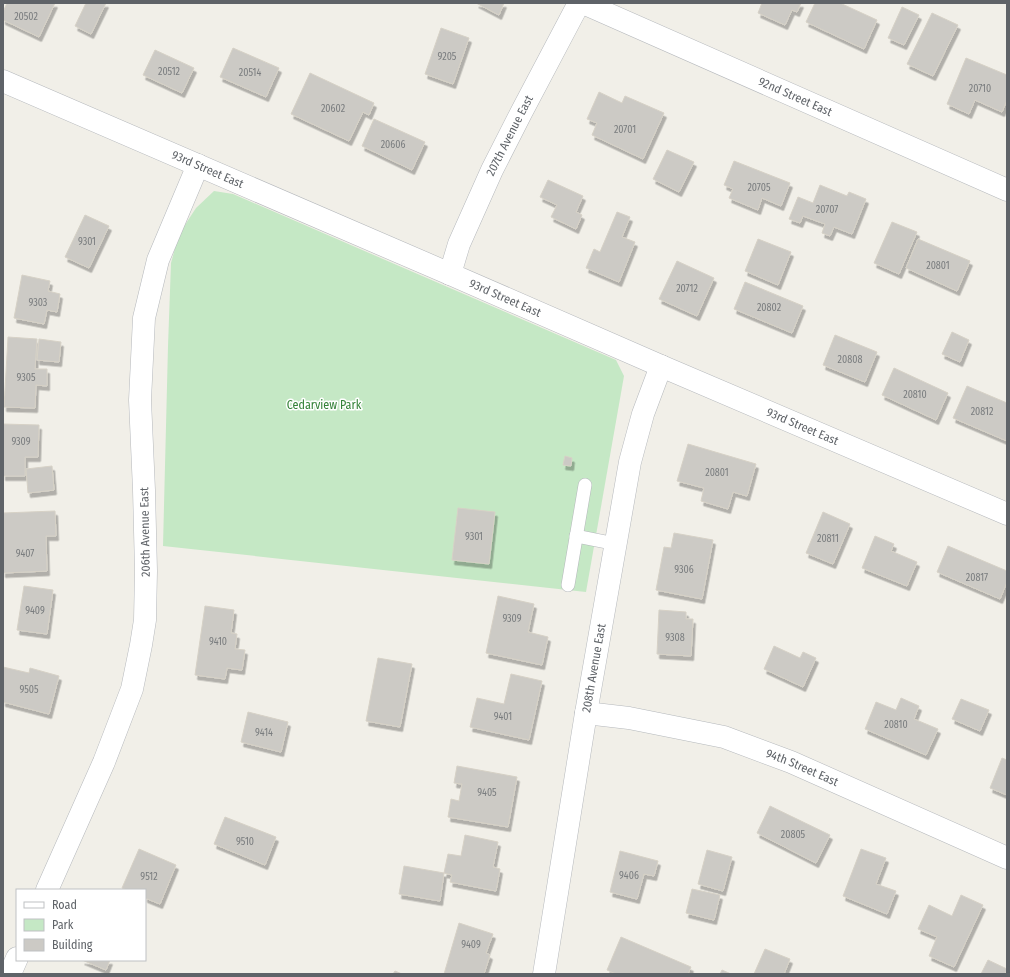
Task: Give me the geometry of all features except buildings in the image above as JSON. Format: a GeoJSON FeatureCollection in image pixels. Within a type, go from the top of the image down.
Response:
{"type":"FeatureCollection","features":[{"type":"Feature","properties":{"kind":"street","name":"207th Avenue East"},"geometry":{"type":"LineString","coordinates":[[450,274],[459,244],[492,170],[579,3]]}},
{"type":"Feature","properties":{"kind":"street","name":"92nd Street East"},"geometry":{"type":"LineString","coordinates":[[583,3],[1007,190]]}},
{"type":"Feature","properties":{"kind":"street","name":"93rd Street East"},"geometry":{"type":"LineString","coordinates":[[3,81],[1007,514]]}},
{"type":"Feature","properties":{"kind":"street","name":"206th Avenue East"},"geometry":{"type":"LineString","coordinates":[[47,889],[104,762],[132,689],[145,620],[146,571],[140,400],[144,318],[158,260],[198,165]]}},
{"type":"Feature","properties":{"kind":"street","name":"208th Avenue East"},"geometry":{"type":"LineString","coordinates":[[544,974],[586,713],[630,462],[643,414],[661,366]]}},
{"type":"Feature","properties":{"kind":"street","name":"94th Street East"},"geometry":{"type":"LineString","coordinates":[[586,713],[630,718],[724,737],[791,762],[1007,858]]}},
{"type":"Feature","properties":{"kind":"street"},"geometry":{"type":"LineString","coordinates":[[10,974],[16,960]]}},
{"type":"Feature","properties":{"kind":"lane"},"geometry":{"type":"LineString","coordinates":[[568,585],[585,485]]}},
{"type":"Feature","properties":{"kind":"lane"},"geometry":{"type":"LineString","coordinates":[[576,536],[616,544]]}},
{"type":"Feature","properties":{"kind":"green space","name":"Cedarview Park"},"geometry":{"type":"Polygon","coordinates":[[[214,191],[233,194],[616,360],[624,376],[586,592],[163,546],[171,263],[179,234],[196,208],[214,191]]]}}]}
